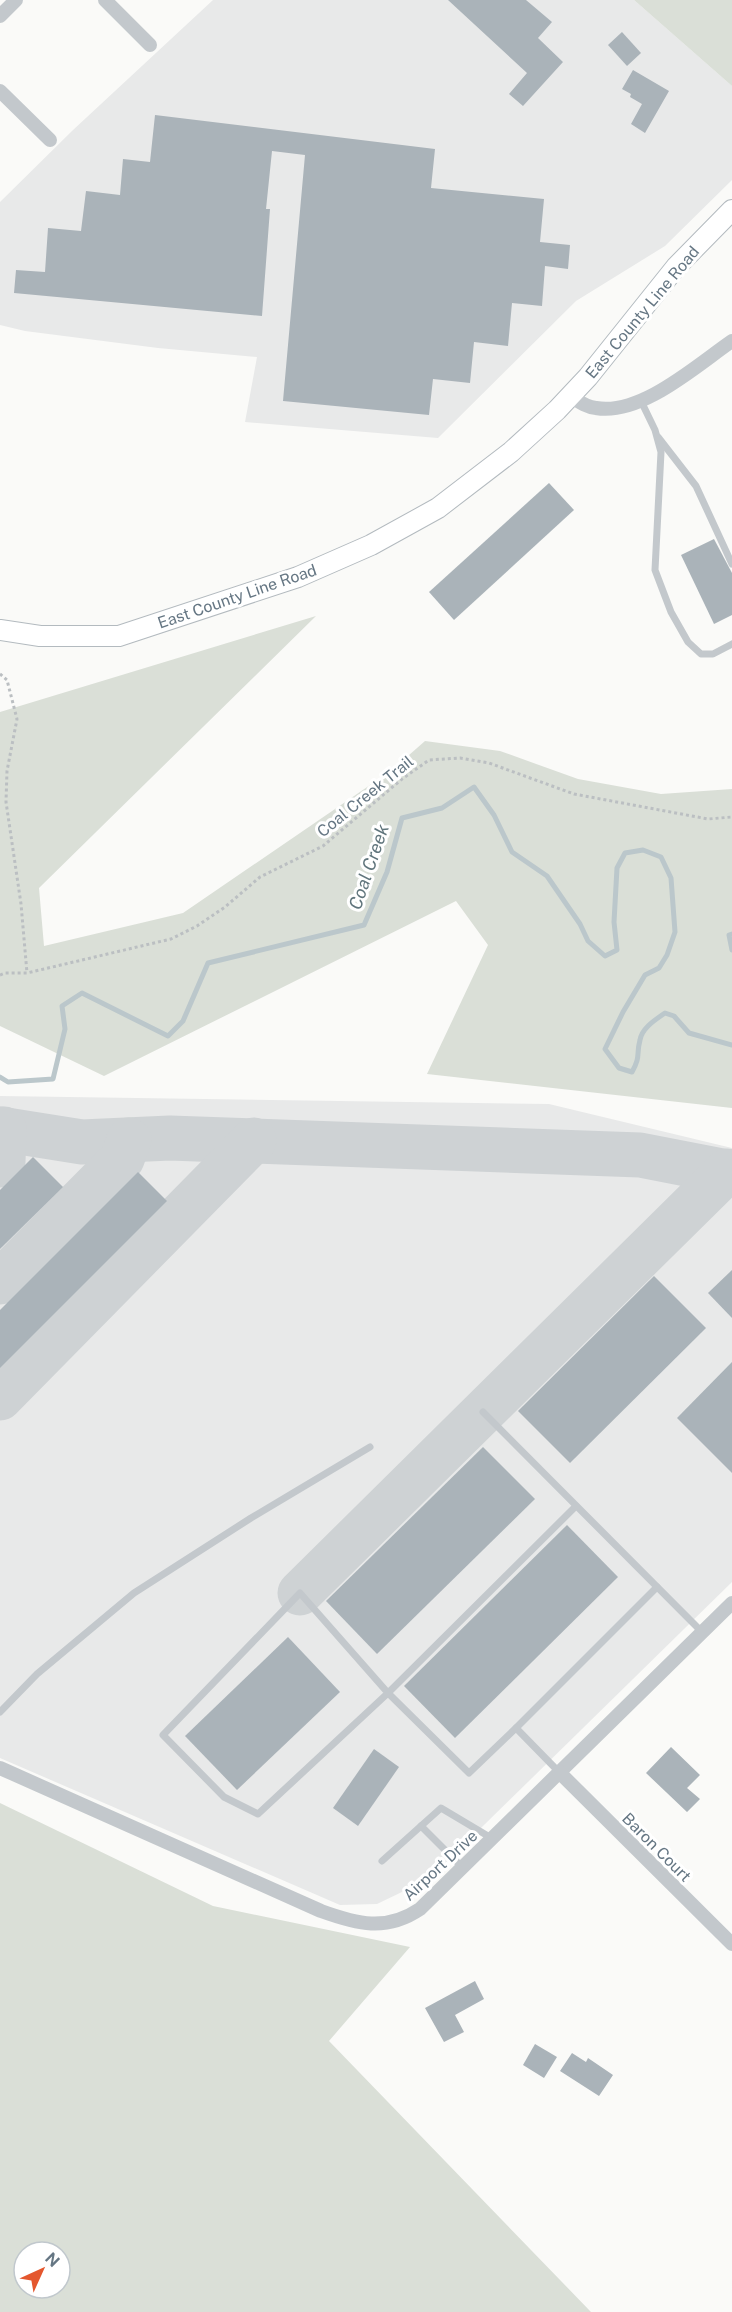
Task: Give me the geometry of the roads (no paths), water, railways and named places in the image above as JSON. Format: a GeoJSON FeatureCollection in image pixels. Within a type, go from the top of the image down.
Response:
{"type":"FeatureCollection","features":[{"type":"Feature","properties":{"kind":"main road","name":"East County Line Road"},"geometry":{"type":"LineString","coordinates":[[0,630],[40,636],[119,636],[298,578],[371,545],[438,508],[511,452],[570,396],[691,251],[732,210]]}},
{"type":"Feature","properties":{"kind":"street"},"geometry":{"type":"LineString","coordinates":[[105,0],[150,45]]}},
{"type":"Feature","properties":{"kind":"street"},"geometry":{"type":"LineString","coordinates":[[0,16],[12,1]]}},
{"type":"Feature","properties":{"kind":"street"},"geometry":{"type":"LineString","coordinates":[[0,91],[50,140]]}},
{"type":"Feature","properties":{"kind":"street"},"geometry":{"type":"LineString","coordinates":[[570,396],[596,408],[614,408],[641,401],[660,391],[732,341]]}},
{"type":"Feature","properties":{"kind":"street","name":"Airport Drive"},"geometry":{"type":"LineString","coordinates":[[0,1768],[321,1911],[375,1925],[395,1922],[412,1915],[463,1868],[732,1602]]}},
{"type":"Feature","properties":{"kind":"street","name":"Baron Court"},"geometry":{"type":"LineString","coordinates":[[559,1772],[732,1944]]}},
{"type":"Feature","properties":{"kind":"lane"},"geometry":{"type":"LineString","coordinates":[[641,401],[657,435],[661,452],[656,570],[671,612],[688,642],[701,654],[713,654],[732,644]]}},
{"type":"Feature","properties":{"kind":"lane"},"geometry":{"type":"LineString","coordinates":[[657,435],[696,486],[732,564]]}},
{"type":"Feature","properties":{"kind":"lane"},"geometry":{"type":"LineString","coordinates":[[483,1412],[702,1632]]}},
{"type":"Feature","properties":{"kind":"lane"},"geometry":{"type":"LineString","coordinates":[[0,1712],[37,1674],[134,1593],[242,1523],[370,1448]]}},
{"type":"Feature","properties":{"kind":"lane"},"geometry":{"type":"LineString","coordinates":[[576,1506],[388,1693],[258,1814],[224,1797],[163,1735],[300,1593],[388,1693],[469,1773],[657,1587]]}},
{"type":"Feature","properties":{"kind":"lane"},"geometry":{"type":"LineString","coordinates":[[516,1728],[559,1772]]}},
{"type":"Feature","properties":{"kind":"lane"},"geometry":{"type":"LineString","coordinates":[[381,1861],[441,1808],[493,1839]]}},
{"type":"Feature","properties":{"kind":"lane"},"geometry":{"type":"LineString","coordinates":[[421,1826],[463,1868]]}},
{"type":"Feature","properties":{"kind":"waterway","name":"Coal Creek"},"geometry":{"type":"LineString","coordinates":[[0,1077],[8,1082],[53,1079],[65,1029],[62,1006],[82,993],[168,1036],[183,1021],[208,963],[364,925],[387,872],[402,818],[442,808],[474,787],[494,815],[512,852],[547,876],[580,924],[588,941],[605,956],[617,950],[614,922],[617,868],[625,853],[643,850],[661,857],[671,878],[675,932],[667,955],[659,968],[645,975],[605,1049],[619,1068],[632,1072],[643,1032],[665,1013],[674,1016],[689,1033],[732,1045]]}},
{"type":"Feature","properties":{"kind":"waterway","name":"Coal Creek"},"geometry":{"type":"LineString","coordinates":[[732,934],[729,935],[732,950]]}}]}
